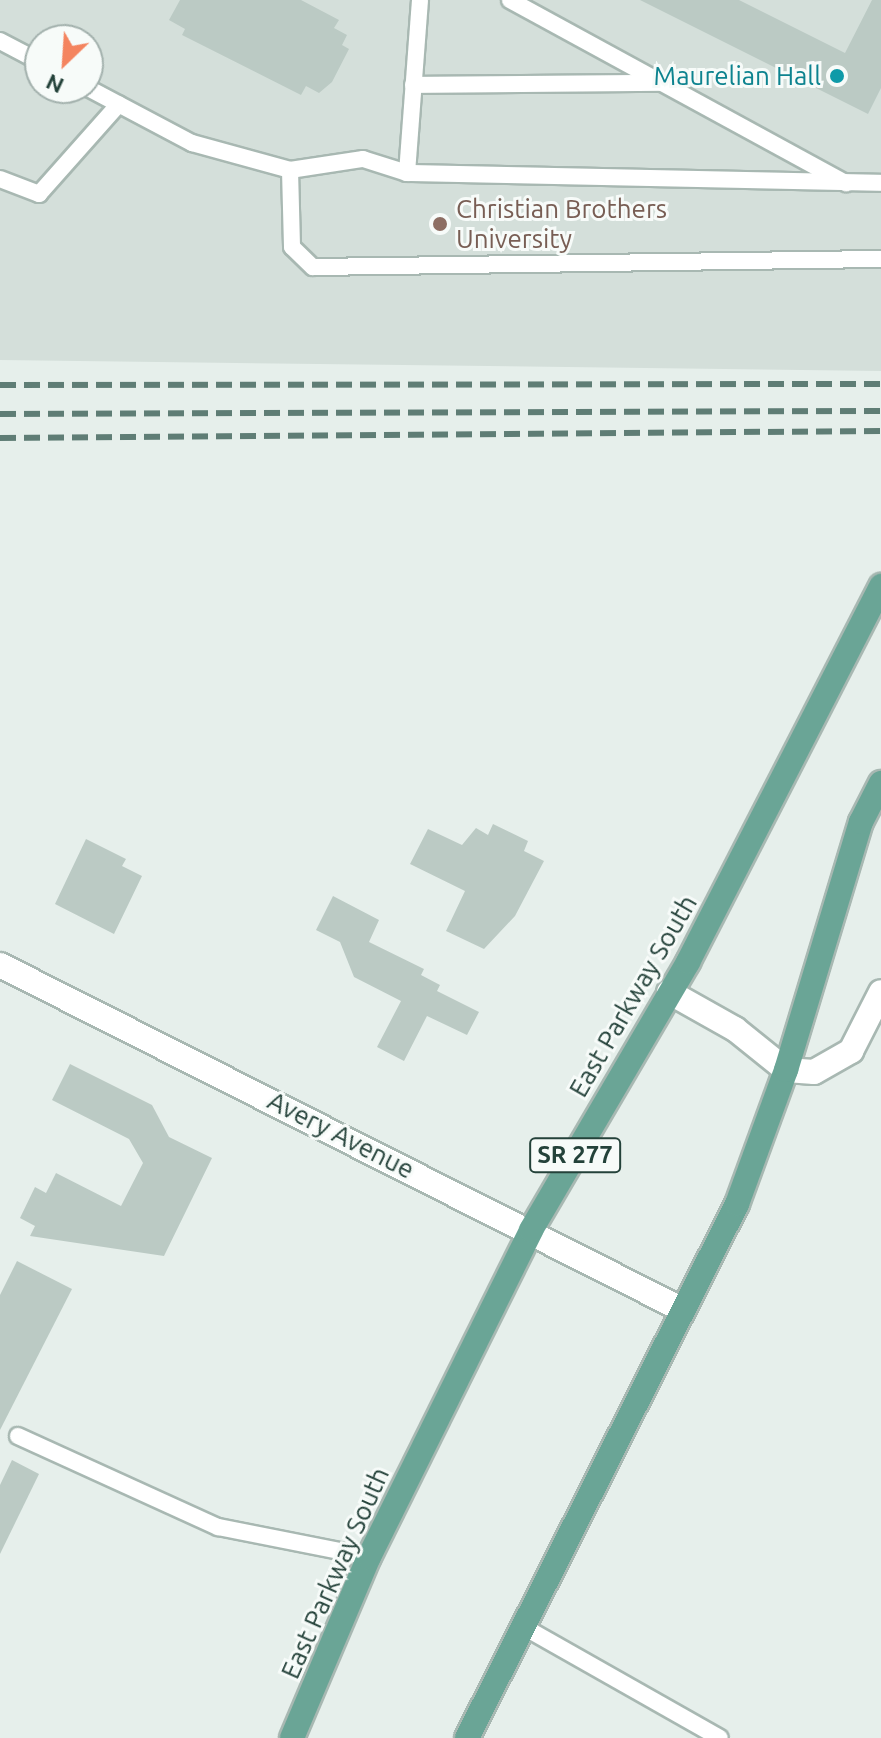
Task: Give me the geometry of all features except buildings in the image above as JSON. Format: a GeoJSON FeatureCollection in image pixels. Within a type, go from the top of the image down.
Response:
{"type":"FeatureCollection","features":[{"type":"Feature","properties":{"kind":"main road","name":"East Parkway South"},"geometry":{"type":"LineString","coordinates":[[292,1737],[369,1557],[531,1230],[669,992],[881,586]]}},
{"type":"Feature","properties":{"kind":"main road"},"geometry":{"type":"LineString","coordinates":[[467,1738],[681,1309],[737,1204],[786,1070],[861,822],[881,783]]}},
{"type":"Feature","properties":{"kind":"street","name":"Avery Avenue"},"geometry":{"type":"LineString","coordinates":[[0,965],[531,1230],[681,1309]]}},
{"type":"Feature","properties":{"kind":"street"},"geometry":{"type":"LineString","coordinates":[[669,992],[735,1029],[786,1070],[814,1072],[851,1051],[881,992]]}},
{"type":"Feature","properties":{"kind":"lane"},"geometry":{"type":"LineString","coordinates":[[407,173],[420,0]]}},
{"type":"Feature","properties":{"kind":"lane"},"geometry":{"type":"LineString","coordinates":[[510,0],[851,186]]}},
{"type":"Feature","properties":{"kind":"lane"},"geometry":{"type":"LineString","coordinates":[[0,41],[24,54]]}},
{"type":"Feature","properties":{"kind":"lane"},"geometry":{"type":"LineString","coordinates":[[413,85],[663,83]]}},
{"type":"Feature","properties":{"kind":"lane"},"geometry":{"type":"LineString","coordinates":[[104,96],[192,143],[290,170],[363,159],[407,173],[851,186],[881,183]]}},
{"type":"Feature","properties":{"kind":"lane"},"geometry":{"type":"LineString","coordinates":[[0,179],[39,194],[119,104]]}},
{"type":"Feature","properties":{"kind":"lane"},"geometry":{"type":"LineString","coordinates":[[290,170],[292,247],[313,267],[881,259]]}},
{"type":"Feature","properties":{"kind":"lane"},"geometry":{"type":"LineString","coordinates":[[18,1436],[218,1527],[298,1538],[369,1557]]}},
{"type":"Feature","properties":{"kind":"lane"},"geometry":{"type":"LineString","coordinates":[[522,1626],[720,1738]]}},
{"type":"Feature","properties":{"kind":"shaded area","name":"Christian Brothers University"},"geometry":{"type":"Polygon","coordinates":[[[0,0],[881,0],[881,371],[0,360],[0,0]]]}},
{"type":"Feature","properties":{"kind":"railway"},"geometry":{"type":"LineString","coordinates":[[0,385],[881,384]]}},
{"type":"Feature","properties":{"kind":"railway"},"geometry":{"type":"LineString","coordinates":[[0,414],[881,411]]}},
{"type":"Feature","properties":{"kind":"railway"},"geometry":{"type":"LineString","coordinates":[[0,438],[881,431]]}},
{"type":"Feature","properties":{"kind":"place","name":"Maurelian Hall"},"geometry":{"type":"Point","coordinates":[837,76]}},
{"type":"Feature","properties":{"kind":"place","name":"Christian Brothers University"},"geometry":{"type":"Point","coordinates":[440,224]}}]}
